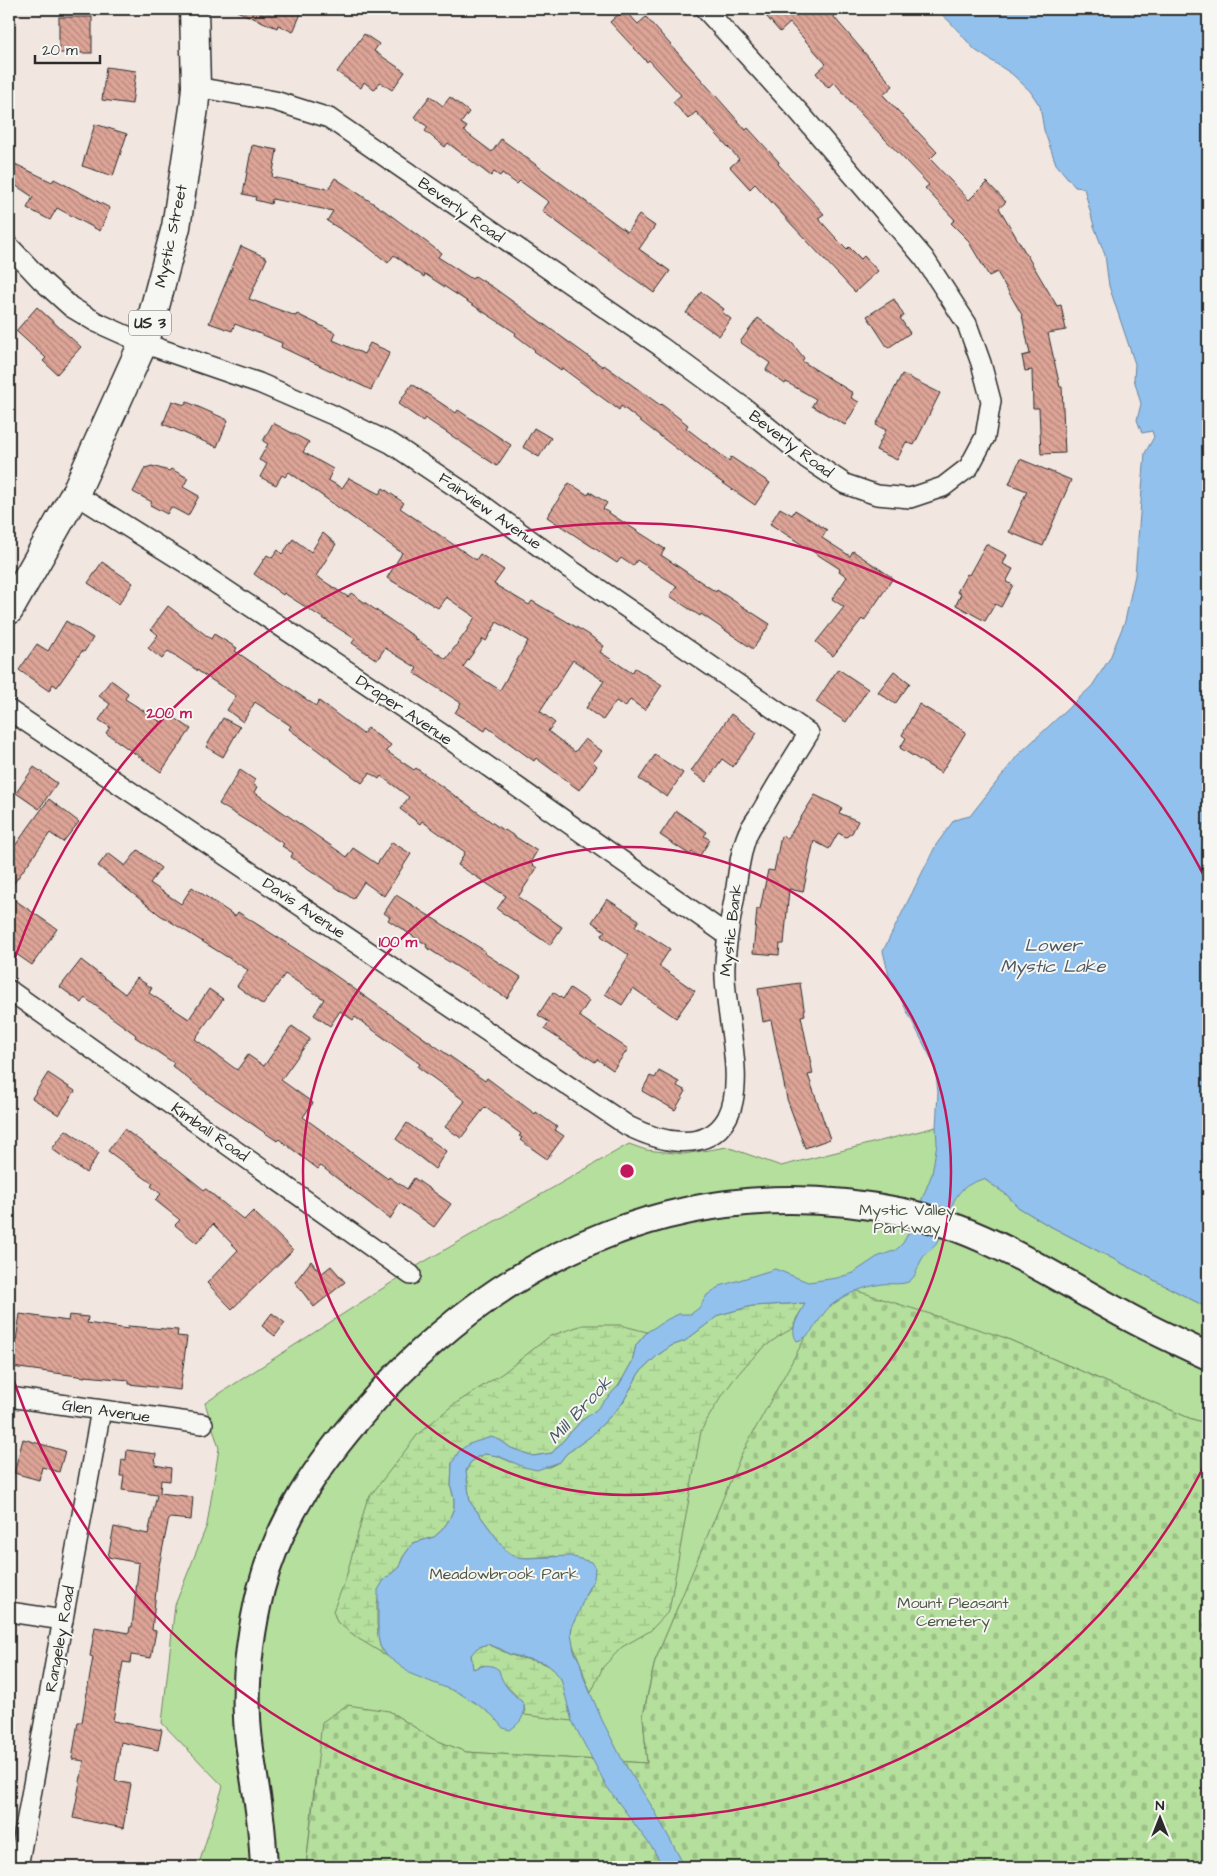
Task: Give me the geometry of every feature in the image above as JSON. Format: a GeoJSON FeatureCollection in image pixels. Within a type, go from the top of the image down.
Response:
{"type":"FeatureCollection","features":[{"type":"Feature","properties":{"kind":"highway","name":"Mystic Street"},"geometry":{"type":"LineString","coordinates":[[9,610],[75,494],[143,343],[165,272],[176,228],[192,125],[196,88],[194,9]]}},
{"type":"Feature","properties":{"kind":"main road"},"geometry":{"type":"LineString","coordinates":[[264,1867],[247,1717],[250,1649],[262,1585],[284,1528],[316,1470],[395,1375],[467,1312],[542,1263],[620,1229],[685,1211],[734,1203],[764,1201],[825,1202],[875,1207],[954,1227],[982,1238],[1033,1263],[1174,1341],[1208,1356]]}},
{"type":"Feature","properties":{"kind":"street","name":"Beverly Road"},"geometry":{"type":"LineString","coordinates":[[196,88],[275,101],[329,118],[660,346],[746,409],[806,458],[845,484],[877,495],[910,498],[943,487],[970,467],[985,437],[991,401],[981,363],[967,324],[924,258],[799,112],[705,9]]}},
{"type":"Feature","properties":{"kind":"street","name":"Fairview Avenue"},"geometry":{"type":"LineString","coordinates":[[9,246],[41,280],[71,307],[96,322],[143,343],[259,383],[333,415],[392,444],[477,500],[570,569],[809,733]]}},
{"type":"Feature","properties":{"kind":"street","name":"Draper Avenue"},"geometry":{"type":"LineString","coordinates":[[75,494],[187,564],[442,734],[727,935]]}},
{"type":"Feature","properties":{"kind":"street","name":"Davis Avenue"},"geometry":{"type":"LineString","coordinates":[[9,710],[628,1126],[654,1137],[680,1142]]}},
{"type":"Feature","properties":{"kind":"street","name":"Mystic Bank"},"geometry":{"type":"LineString","coordinates":[[680,1142],[702,1138],[720,1128],[727,1116],[732,1101],[735,1087],[735,1069],[725,995],[724,964],[739,865],[748,834],[809,733]]}},
{"type":"Feature","properties":{"kind":"street","name":"Kimball Road"},"geometry":{"type":"LineString","coordinates":[[9,990],[411,1275]]}},
{"type":"Feature","properties":{"kind":"street","name":"Glen Avenue"},"geometry":{"type":"LineString","coordinates":[[9,1398],[203,1424]]}},
{"type":"Feature","properties":{"kind":"street","name":"Rangeley Road"},"geometry":{"type":"LineString","coordinates":[[18,1867],[102,1410]]}},
{"type":"Feature","properties":{"kind":"street"},"geometry":{"type":"LineString","coordinates":[[9,1612],[63,1620]]}},
{"type":"Feature","properties":{"kind":"green space"},"geometry":{"type":"Polygon","coordinates":[[[936,1127],[984,1179],[1007,1195],[1018,1207],[1046,1224],[1208,1308],[1208,1424],[1189,1418],[1003,1337],[680,1602],[655,1661],[643,1716],[647,1763],[466,1752],[433,1739],[389,1711],[316,1770],[306,1867],[198,1867],[223,1786],[162,1723],[175,1605],[207,1525],[219,1448],[205,1403],[422,1263],[629,1144],[646,1150],[684,1154],[727,1147],[781,1166],[936,1127]]]}},
{"type":"Feature","properties":{"kind":"green space","name":"Mount Pleasant Cemetery"},"geometry":{"type":"Polygon","coordinates":[[[854,1290],[1003,1337],[1189,1418],[1208,1424],[1208,1867],[306,1867],[322,1722],[347,1705],[389,1711],[433,1739],[466,1752],[647,1763],[643,1716],[655,1661],[742,1453],[806,1336],[826,1309],[854,1290]]]}},
{"type":"Feature","properties":{"kind":"green space"},"geometry":{"type":"Polygon","coordinates":[[[806,1303],[796,1319],[794,1328],[765,1347],[740,1372],[718,1401],[701,1431],[669,1611],[650,1631],[622,1647],[603,1667],[591,1693],[573,1645],[571,1633],[577,1615],[594,1579],[555,1556],[527,1558],[516,1557],[507,1552],[470,1502],[466,1471],[470,1463],[477,1457],[485,1454],[498,1456],[511,1462],[549,1467],[560,1462],[566,1454],[591,1436],[622,1404],[639,1373],[658,1355],[671,1346],[685,1341],[719,1315],[752,1306],[806,1303]]]}},
{"type":"Feature","properties":{"kind":"green space"},"geometry":{"type":"Polygon","coordinates":[[[583,1325],[620,1325],[647,1332],[636,1345],[632,1362],[619,1385],[596,1411],[581,1421],[552,1453],[533,1456],[511,1448],[500,1440],[452,1463],[451,1487],[454,1508],[449,1520],[434,1537],[413,1543],[403,1557],[399,1567],[384,1580],[377,1603],[377,1624],[380,1646],[387,1656],[359,1639],[337,1622],[333,1611],[345,1581],[367,1500],[418,1434],[453,1405],[503,1373],[550,1336],[583,1325]]]}},
{"type":"Feature","properties":{"kind":"green space"},"geometry":{"type":"Polygon","coordinates":[[[487,1644],[511,1655],[546,1664],[552,1668],[563,1683],[572,1721],[525,1715],[524,1704],[484,1665],[473,1669],[471,1654],[477,1648],[487,1644]]]}},
{"type":"Feature","properties":{"kind":"water","name":"Lower Mystic Lake"},"geometry":{"type":"Polygon","coordinates":[[[936,9],[1208,9],[1208,1308],[1046,1224],[1018,1207],[1007,1195],[984,1179],[963,1189],[956,1197],[937,1243],[923,1257],[915,1275],[908,1282],[875,1285],[856,1291],[828,1308],[808,1335],[797,1341],[794,1326],[805,1303],[752,1306],[719,1315],[685,1341],[671,1346],[658,1355],[639,1373],[622,1404],[591,1436],[566,1454],[560,1462],[537,1470],[524,1467],[498,1456],[485,1454],[477,1457],[470,1463],[466,1471],[470,1502],[507,1552],[516,1557],[527,1558],[570,1556],[591,1562],[595,1568],[594,1579],[572,1625],[571,1634],[574,1651],[602,1720],[624,1763],[653,1808],[685,1867],[663,1867],[653,1849],[607,1787],[572,1721],[561,1679],[554,1670],[545,1663],[509,1654],[487,1644],[477,1648],[471,1655],[473,1669],[487,1665],[499,1670],[505,1685],[524,1704],[524,1712],[520,1722],[510,1730],[503,1728],[492,1715],[477,1704],[459,1693],[411,1674],[387,1656],[380,1646],[378,1636],[378,1590],[384,1580],[399,1567],[403,1557],[413,1543],[434,1537],[449,1520],[454,1508],[451,1487],[452,1463],[459,1451],[469,1444],[491,1437],[500,1440],[511,1448],[533,1456],[552,1453],[581,1421],[596,1410],[619,1385],[632,1362],[636,1345],[647,1332],[679,1314],[691,1314],[699,1308],[707,1295],[720,1286],[775,1269],[808,1282],[837,1278],[853,1273],[877,1257],[896,1250],[903,1243],[909,1232],[932,1174],[937,1143],[938,1092],[935,1066],[889,976],[883,951],[936,845],[954,820],[970,816],[1018,755],[1092,686],[1110,658],[1125,621],[1135,575],[1145,453],[1154,437],[1152,431],[1142,433],[1137,420],[1141,404],[1134,379],[1135,364],[1109,286],[1105,255],[1094,226],[1084,188],[1075,187],[1056,164],[1044,130],[1040,106],[1030,91],[1012,74],[975,50],[936,9]]]}},
{"type":"Feature","properties":{"kind":"building"},"geometry":{"type":"Polygon","coordinates":[[[232,9],[303,9],[293,32],[278,25],[277,28],[232,9]]]}},
{"type":"Feature","properties":{"kind":"building"},"geometry":{"type":"Polygon","coordinates":[[[624,9],[638,24],[646,17],[746,130],[748,128],[824,214],[818,218],[835,237],[861,259],[864,256],[878,271],[855,292],[755,184],[750,189],[730,167],[739,159],[696,112],[688,119],[673,102],[681,95],[610,22],[624,9]]]}},
{"type":"Feature","properties":{"kind":"building"},"geometry":{"type":"Polygon","coordinates":[[[760,9],[827,9],[893,86],[883,95],[937,152],[930,159],[969,200],[987,182],[1006,202],[999,208],[1057,306],[1061,305],[1066,330],[1048,333],[1060,387],[1062,387],[1065,453],[1041,454],[1039,408],[1033,408],[1032,370],[1025,371],[1022,356],[1030,354],[1022,315],[997,272],[989,276],[967,239],[951,223],[955,220],[925,188],[929,185],[861,114],[834,82],[828,88],[816,73],[826,64],[790,23],[780,32],[760,9]]]}},
{"type":"Feature","properties":{"kind":"building"},"geometry":{"type":"Polygon","coordinates":[[[59,17],[92,17],[92,53],[59,53],[59,17]]]}},
{"type":"Feature","properties":{"kind":"building"},"geometry":{"type":"Polygon","coordinates":[[[364,34],[379,44],[374,51],[405,72],[392,90],[380,82],[374,90],[364,82],[361,88],[337,72],[364,34]]]}},
{"type":"Feature","properties":{"kind":"building"},"geometry":{"type":"Polygon","coordinates":[[[106,67],[136,71],[132,104],[102,100],[106,67]]]}},
{"type":"Feature","properties":{"kind":"building"},"geometry":{"type":"Polygon","coordinates":[[[430,96],[443,106],[450,97],[469,112],[461,123],[467,127],[464,131],[492,152],[501,139],[627,232],[639,215],[655,226],[639,249],[670,271],[654,293],[542,211],[549,202],[520,181],[517,184],[502,173],[500,176],[494,172],[491,176],[448,143],[445,147],[425,131],[428,127],[414,117],[430,96]]]}},
{"type":"Feature","properties":{"kind":"building"},"geometry":{"type":"Polygon","coordinates":[[[95,124],[127,134],[113,176],[82,166],[95,124]]]}},
{"type":"Feature","properties":{"kind":"building"},"geometry":{"type":"Polygon","coordinates":[[[252,145],[277,150],[272,177],[328,189],[335,178],[385,211],[441,253],[438,257],[472,279],[475,276],[494,288],[603,367],[604,365],[661,404],[688,425],[686,428],[729,461],[731,457],[770,483],[755,505],[707,472],[621,406],[619,410],[562,368],[561,370],[534,351],[515,335],[516,333],[425,274],[424,277],[394,255],[388,263],[363,243],[327,221],[333,211],[272,199],[271,204],[255,200],[256,197],[243,194],[252,145]]]}},
{"type":"Feature","properties":{"kind":"building"},"geometry":{"type":"Polygon","coordinates":[[[9,161],[52,182],[54,179],[110,208],[100,231],[57,208],[50,220],[27,208],[33,197],[9,181],[9,161]]]}},
{"type":"Feature","properties":{"kind":"building"},"geometry":{"type":"Polygon","coordinates":[[[241,246],[267,258],[249,299],[296,316],[297,314],[336,333],[333,340],[364,354],[370,343],[390,352],[371,390],[281,347],[282,343],[263,335],[235,324],[232,331],[209,323],[241,246]]]}},
{"type":"Feature","properties":{"kind":"building"},"geometry":{"type":"Polygon","coordinates":[[[701,292],[724,309],[722,312],[731,319],[719,336],[686,313],[701,292]]]}},
{"type":"Feature","properties":{"kind":"building"},"geometry":{"type":"Polygon","coordinates":[[[894,299],[904,316],[900,318],[910,333],[888,348],[867,316],[894,299]]]}},
{"type":"Feature","properties":{"kind":"building"},"geometry":{"type":"Polygon","coordinates":[[[37,307],[81,347],[57,374],[43,361],[46,358],[16,331],[37,307]]]}},
{"type":"Feature","properties":{"kind":"building"},"geometry":{"type":"Polygon","coordinates":[[[758,318],[792,343],[804,358],[802,361],[853,393],[851,398],[859,402],[845,425],[812,406],[816,399],[786,382],[785,384],[766,370],[770,363],[740,342],[758,318]]]}},
{"type":"Feature","properties":{"kind":"building"},"geometry":{"type":"Polygon","coordinates":[[[902,374],[940,393],[914,445],[906,442],[897,460],[876,450],[886,430],[876,425],[902,374]]]}},
{"type":"Feature","properties":{"kind":"building"},"geometry":{"type":"Polygon","coordinates":[[[412,384],[456,413],[458,410],[511,445],[497,466],[425,418],[423,421],[398,404],[412,384]]]}},
{"type":"Feature","properties":{"kind":"building"},"geometry":{"type":"Polygon","coordinates":[[[172,401],[185,405],[187,402],[228,420],[217,447],[163,424],[172,401]]]}},
{"type":"Feature","properties":{"kind":"building"},"geometry":{"type":"Polygon","coordinates":[[[273,423],[309,442],[303,452],[333,469],[328,480],[342,488],[349,478],[379,494],[383,488],[404,503],[400,508],[476,560],[480,554],[504,570],[494,584],[529,605],[532,601],[588,634],[604,646],[600,652],[632,673],[635,668],[662,685],[645,710],[630,700],[625,707],[616,701],[603,720],[586,708],[604,681],[573,660],[540,711],[555,723],[548,731],[575,752],[585,739],[602,751],[593,762],[597,766],[579,790],[536,758],[534,761],[487,727],[485,731],[455,713],[461,703],[414,673],[417,668],[385,648],[377,660],[352,643],[355,639],[284,593],[283,595],[254,574],[267,555],[272,558],[278,550],[282,554],[293,539],[311,552],[323,533],[336,544],[316,576],[348,597],[351,593],[446,659],[475,617],[446,597],[438,608],[387,578],[402,553],[289,472],[285,477],[282,475],[276,485],[260,477],[267,464],[259,460],[268,444],[263,441],[273,423]],[[497,622],[486,641],[483,639],[463,667],[500,690],[528,641],[497,622]]]}},
{"type":"Feature","properties":{"kind":"building"},"geometry":{"type":"Polygon","coordinates":[[[534,428],[551,438],[539,457],[523,447],[534,428]]]}},
{"type":"Feature","properties":{"kind":"building"},"geometry":{"type":"Polygon","coordinates":[[[1020,459],[1071,480],[1043,546],[1009,532],[1027,491],[1009,484],[1020,459]]]}},
{"type":"Feature","properties":{"kind":"building"},"geometry":{"type":"Polygon","coordinates":[[[152,466],[169,471],[171,469],[188,478],[183,487],[199,496],[188,516],[171,507],[167,514],[150,505],[152,502],[133,492],[145,468],[152,466]]]}},
{"type":"Feature","properties":{"kind":"building"},"geometry":{"type":"Polygon","coordinates":[[[569,483],[588,495],[590,492],[607,503],[603,509],[665,549],[661,555],[716,592],[717,590],[770,624],[753,649],[701,614],[700,616],[670,596],[677,586],[637,560],[633,566],[621,558],[617,563],[547,517],[569,483]]]}},
{"type":"Feature","properties":{"kind":"building"},"geometry":{"type":"Polygon","coordinates":[[[780,508],[792,515],[795,510],[827,530],[822,538],[850,556],[853,551],[893,578],[864,621],[862,619],[833,656],[816,642],[844,607],[832,599],[847,577],[839,571],[840,569],[770,524],[780,508]]]}},
{"type":"Feature","properties":{"kind":"building"},"geometry":{"type":"Polygon","coordinates":[[[986,544],[1007,555],[1003,564],[1013,569],[1006,582],[1013,585],[1001,607],[995,604],[985,621],[956,605],[961,594],[957,592],[986,544]]]}},
{"type":"Feature","properties":{"kind":"building"},"geometry":{"type":"Polygon","coordinates":[[[102,562],[133,583],[119,604],[88,583],[102,562]]]}},
{"type":"Feature","properties":{"kind":"building"},"geometry":{"type":"Polygon","coordinates":[[[168,606],[211,639],[214,634],[237,648],[235,651],[316,706],[319,701],[363,734],[367,728],[391,745],[386,751],[414,770],[416,768],[504,831],[537,851],[530,863],[537,868],[518,897],[562,927],[550,945],[497,909],[506,896],[458,865],[465,852],[422,821],[420,824],[400,809],[409,797],[381,776],[379,779],[370,773],[362,783],[289,729],[291,726],[255,702],[243,722],[227,710],[236,696],[168,651],[162,659],[148,648],[158,635],[151,629],[168,606]]]}},
{"type":"Feature","properties":{"kind":"building"},"geometry":{"type":"Polygon","coordinates":[[[66,621],[93,638],[57,687],[53,684],[49,691],[19,670],[37,644],[48,651],[66,621]]]}},
{"type":"Feature","properties":{"kind":"building"},"geometry":{"type":"Polygon","coordinates":[[[838,669],[868,689],[846,722],[816,702],[838,669]]]}},
{"type":"Feature","properties":{"kind":"building"},"geometry":{"type":"Polygon","coordinates":[[[894,671],[910,683],[895,704],[878,692],[894,671]]]}},
{"type":"Feature","properties":{"kind":"building"},"geometry":{"type":"Polygon","coordinates":[[[111,680],[128,693],[125,699],[163,723],[169,714],[191,729],[161,772],[106,733],[110,727],[99,720],[110,704],[99,696],[111,680]]]}},
{"type":"Feature","properties":{"kind":"building"},"geometry":{"type":"Polygon","coordinates":[[[919,704],[966,732],[941,773],[900,748],[906,738],[902,735],[919,704]]]}},
{"type":"Feature","properties":{"kind":"building"},"geometry":{"type":"Polygon","coordinates":[[[731,714],[757,733],[733,767],[722,759],[706,782],[691,771],[731,714]]]}},
{"type":"Feature","properties":{"kind":"building"},"geometry":{"type":"Polygon","coordinates":[[[223,718],[240,727],[223,757],[206,747],[223,718]]]}},
{"type":"Feature","properties":{"kind":"building"},"geometry":{"type":"Polygon","coordinates":[[[655,755],[683,773],[667,797],[639,779],[655,755]]]}},
{"type":"Feature","properties":{"kind":"building"},"geometry":{"type":"Polygon","coordinates":[[[34,767],[57,783],[39,809],[16,793],[34,767]]]}},
{"type":"Feature","properties":{"kind":"building"},"geometry":{"type":"Polygon","coordinates":[[[240,770],[255,780],[253,784],[257,787],[254,792],[347,857],[353,848],[377,864],[392,842],[411,854],[384,896],[364,882],[353,899],[291,857],[293,853],[282,846],[284,844],[219,804],[240,770]]]}},
{"type":"Feature","properties":{"kind":"building"},"geometry":{"type":"Polygon","coordinates":[[[815,795],[842,808],[839,813],[858,821],[852,833],[846,837],[838,833],[829,849],[814,841],[803,892],[789,889],[784,944],[780,944],[779,955],[753,953],[757,909],[760,909],[768,870],[774,871],[781,836],[788,838],[815,795]]]}},
{"type":"Feature","properties":{"kind":"building"},"geometry":{"type":"Polygon","coordinates":[[[49,799],[79,822],[63,842],[50,833],[9,890],[9,854],[49,799]]]}},
{"type":"Feature","properties":{"kind":"building"},"geometry":{"type":"Polygon","coordinates":[[[676,811],[707,832],[704,836],[710,840],[699,857],[692,852],[690,855],[660,835],[676,811]]]}},
{"type":"Feature","properties":{"kind":"building"},"geometry":{"type":"Polygon","coordinates":[[[138,850],[161,868],[150,883],[181,904],[192,887],[235,916],[238,912],[316,962],[485,1081],[487,1078],[535,1114],[536,1112],[557,1127],[555,1130],[564,1136],[547,1159],[520,1140],[522,1138],[519,1136],[521,1134],[485,1107],[461,1138],[445,1127],[465,1101],[418,1067],[420,1064],[355,1017],[353,1020],[340,1011],[330,1026],[314,1015],[324,999],[285,974],[263,1005],[237,986],[248,970],[160,915],[98,866],[108,853],[125,866],[138,850]]]}},
{"type":"Feature","properties":{"kind":"building"},"geometry":{"type":"Polygon","coordinates":[[[396,895],[485,951],[484,953],[521,977],[507,998],[435,953],[426,947],[427,945],[388,920],[390,917],[384,913],[396,895]]]}},
{"type":"Feature","properties":{"kind":"building"},"geometry":{"type":"Polygon","coordinates":[[[9,896],[57,929],[32,965],[9,949],[9,896]]]}},
{"type":"Feature","properties":{"kind":"building"},"geometry":{"type":"Polygon","coordinates":[[[607,899],[639,920],[635,926],[670,949],[659,966],[695,991],[676,1018],[633,988],[622,1005],[605,994],[629,955],[601,936],[605,931],[592,922],[607,899]]]}},
{"type":"Feature","properties":{"kind":"building"},"geometry":{"type":"Polygon","coordinates":[[[81,960],[125,994],[137,978],[152,988],[149,993],[189,1019],[209,989],[223,999],[195,1039],[237,1070],[248,1055],[264,1066],[292,1026],[310,1039],[281,1080],[313,1103],[303,1117],[388,1179],[389,1177],[407,1189],[414,1178],[451,1204],[434,1227],[400,1203],[390,1219],[321,1166],[318,1169],[279,1139],[277,1141],[204,1091],[172,1066],[174,1063],[135,1037],[136,1035],[85,998],[82,1003],[60,987],[81,960]]]}},
{"type":"Feature","properties":{"kind":"building"},"geometry":{"type":"Polygon","coordinates":[[[800,983],[805,1015],[801,1016],[813,1074],[808,1075],[830,1139],[805,1148],[787,1099],[771,1020],[763,1022],[758,989],[800,983]]]}},
{"type":"Feature","properties":{"kind":"building"},"geometry":{"type":"Polygon","coordinates":[[[570,988],[589,1001],[579,1016],[628,1049],[613,1070],[597,1059],[595,1062],[544,1029],[549,1022],[538,1015],[553,992],[563,999],[570,988]]]}},
{"type":"Feature","properties":{"kind":"building"},"geometry":{"type":"Polygon","coordinates":[[[659,1071],[679,1082],[677,1086],[686,1091],[675,1110],[642,1091],[650,1076],[655,1078],[659,1071]]]}},
{"type":"Feature","properties":{"kind":"building"},"geometry":{"type":"Polygon","coordinates":[[[48,1073],[75,1091],[59,1115],[32,1098],[48,1073]]]}},
{"type":"Feature","properties":{"kind":"building"},"geometry":{"type":"Polygon","coordinates":[[[407,1123],[446,1151],[435,1169],[396,1139],[407,1123]]]}},
{"type":"Feature","properties":{"kind":"building"},"geometry":{"type":"Polygon","coordinates":[[[124,1129],[204,1190],[206,1189],[244,1220],[253,1211],[293,1250],[232,1309],[207,1283],[238,1250],[213,1224],[197,1243],[175,1225],[180,1220],[155,1200],[161,1194],[151,1186],[153,1184],[108,1151],[124,1129]]]}},
{"type":"Feature","properties":{"kind":"building"},"geometry":{"type":"Polygon","coordinates":[[[66,1130],[99,1153],[86,1173],[52,1149],[66,1130]]]}},
{"type":"Feature","properties":{"kind":"building"},"geometry":{"type":"Polygon","coordinates":[[[311,1261],[321,1274],[331,1266],[345,1282],[314,1307],[295,1282],[311,1261]]]}},
{"type":"Feature","properties":{"kind":"building"},"geometry":{"type":"Polygon","coordinates":[[[272,1313],[285,1323],[275,1336],[262,1326],[272,1313]]]}},
{"type":"Feature","properties":{"kind":"building"},"geometry":{"type":"Polygon","coordinates":[[[20,1314],[68,1321],[69,1315],[88,1317],[87,1323],[128,1329],[128,1326],[178,1330],[177,1336],[187,1337],[180,1390],[129,1384],[129,1380],[85,1377],[12,1367],[20,1314]]]}},
{"type":"Feature","properties":{"kind":"building"},"geometry":{"type":"Polygon","coordinates":[[[23,1439],[65,1451],[59,1472],[42,1467],[39,1480],[14,1473],[23,1439]]]}},
{"type":"Feature","properties":{"kind":"building"},"geometry":{"type":"Polygon","coordinates":[[[127,1450],[156,1454],[155,1465],[171,1468],[170,1481],[161,1480],[160,1493],[193,1497],[191,1520],[170,1518],[168,1522],[158,1571],[152,1630],[156,1631],[151,1658],[131,1655],[130,1663],[123,1662],[113,1721],[162,1730],[158,1750],[121,1742],[115,1781],[131,1784],[123,1828],[73,1818],[84,1761],[72,1759],[78,1722],[82,1722],[93,1657],[90,1656],[95,1627],[129,1633],[130,1627],[132,1627],[139,1563],[108,1557],[114,1527],[148,1534],[157,1495],[122,1490],[124,1476],[120,1476],[122,1459],[126,1460],[127,1450]]]}},
{"type":"Feature","properties":{"kind":"park label","name":"Mystic Valley Parkway"},"geometry":{"type":"Point","coordinates":[907,1219]}},
{"type":"Feature","properties":{"kind":"park label","name":"Meadowbrook Park"},"geometry":{"type":"Point","coordinates":[504,1574]}},
{"type":"Feature","properties":{"kind":"water label","name":"Mill Brook"},"geometry":{"type":"Point","coordinates":[580,1410]}}]}
